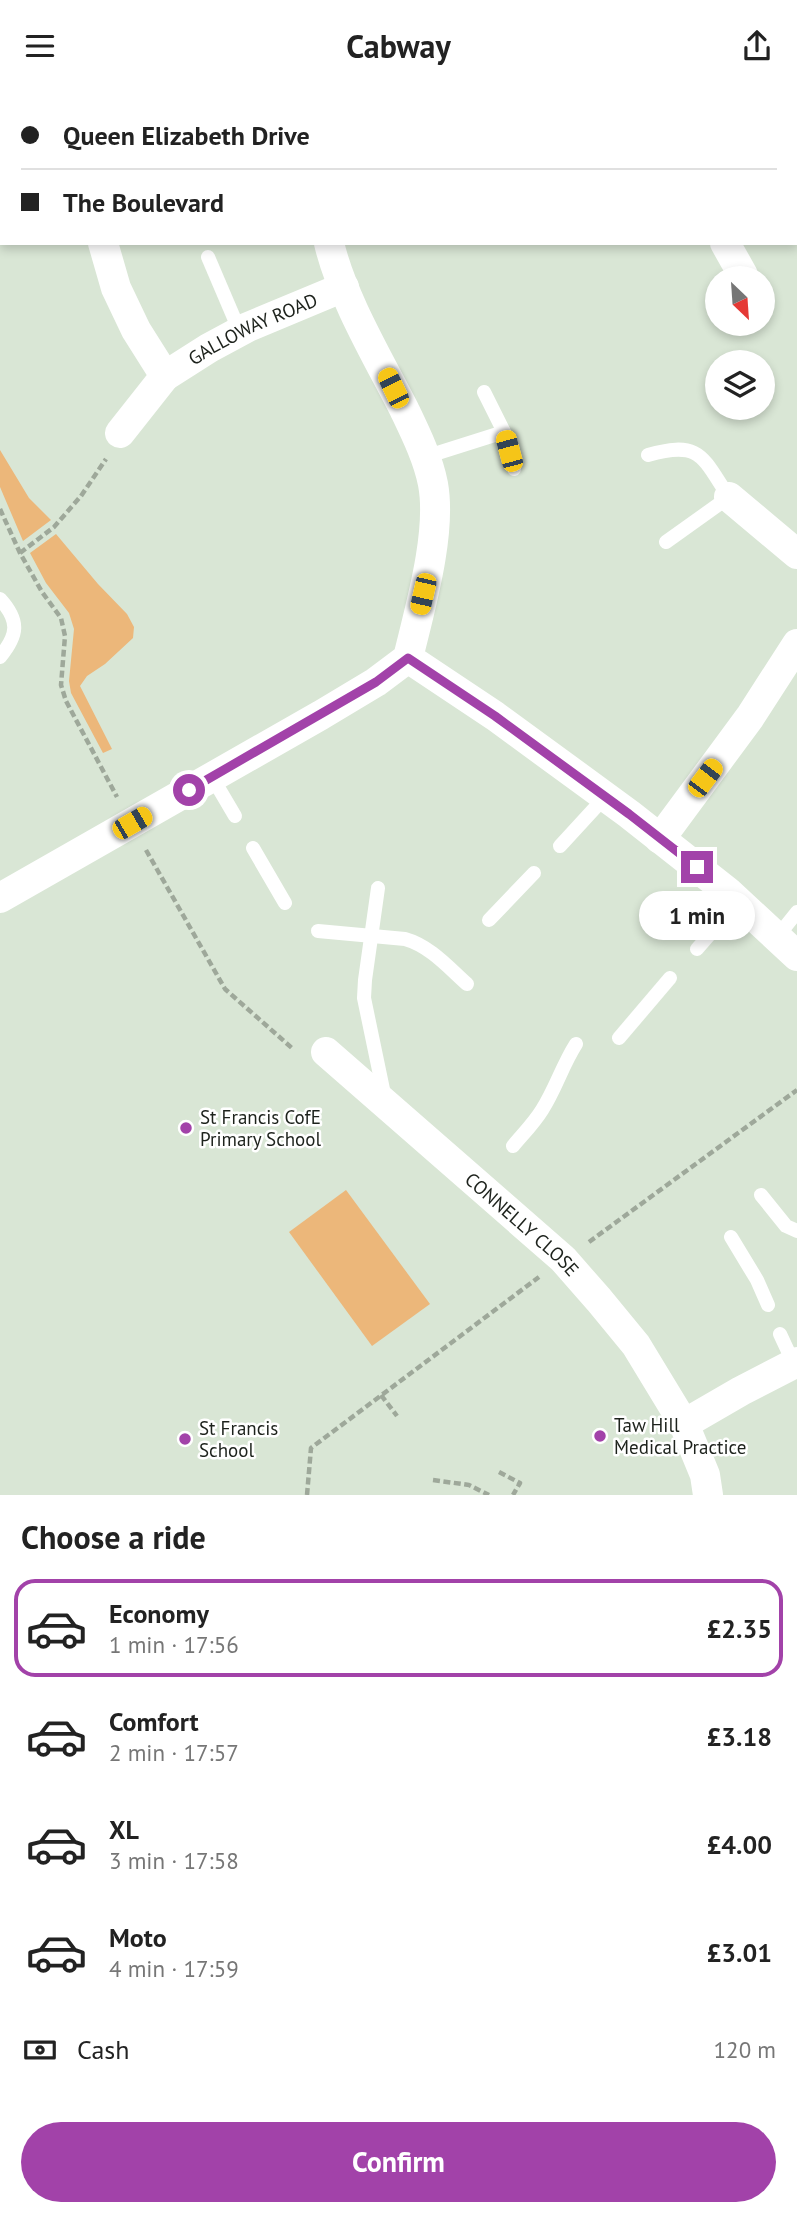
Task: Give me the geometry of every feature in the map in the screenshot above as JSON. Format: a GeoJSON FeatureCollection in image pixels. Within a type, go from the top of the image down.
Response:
{"type":"FeatureCollection","features":[{"type":"Feature","properties":{"kind":"street"},"geometry":{"type":"LineString","coordinates":[[104,245],[116,288],[142,341],[165,376]]}},
{"type":"Feature","properties":{"kind":"street"},"geometry":{"type":"LineString","coordinates":[[0,898],[376,682],[408,658],[430,559],[435,514],[433,484],[412,426],[344,287],[330,245]]}},
{"type":"Feature","properties":{"kind":"street"},"geometry":{"type":"LineString","coordinates":[[726,245],[738,266]]}},
{"type":"Feature","properties":{"kind":"street","name":"GALLOWAY ROAD"},"geometry":{"type":"LineString","coordinates":[[120,433],[165,376],[240,331],[344,287]]}},
{"type":"Feature","properties":{"kind":"street"},"geometry":{"type":"LineString","coordinates":[[729,497],[797,554]]}},
{"type":"Feature","properties":{"kind":"street"},"geometry":{"type":"LineString","coordinates":[[660,839],[750,717],[797,644]]}},
{"type":"Feature","properties":{"kind":"street"},"geometry":{"type":"LineString","coordinates":[[408,658],[495,716],[605,797],[739,901],[787,946]]}},
{"type":"Feature","properties":{"kind":"street","name":"CONNELLY CLOSE"},"geometry":{"type":"LineString","coordinates":[[312,1052],[386,1104],[481,1180],[564,1259],[636,1345],[684,1424],[705,1475],[708,1495]]}},
{"type":"Feature","properties":{"kind":"street"},"geometry":{"type":"LineString","coordinates":[[684,1424],[795,1363]]}},
{"type":"Feature","properties":{"kind":"lane"},"geometry":{"type":"LineString","coordinates":[[208,257],[240,331]]}},
{"type":"Feature","properties":{"kind":"lane"},"geometry":{"type":"LineString","coordinates":[[484,392],[504,432],[514,469]]}},
{"type":"Feature","properties":{"kind":"lane"},"geometry":{"type":"LineString","coordinates":[[425,457],[504,432]]}},
{"type":"Feature","properties":{"kind":"lane"},"geometry":{"type":"LineString","coordinates":[[648,456],[679,449],[698,454],[729,497],[666,542]]}},
{"type":"Feature","properties":{"kind":"lane"},"geometry":{"type":"LineString","coordinates":[[0,599],[10,613],[15,633],[11,644],[0,657]]}},
{"type":"Feature","properties":{"kind":"lane"},"geometry":{"type":"LineString","coordinates":[[212,777],[235,816]]}},
{"type":"Feature","properties":{"kind":"lane"},"geometry":{"type":"LineString","coordinates":[[559,846],[605,797]]}},
{"type":"Feature","properties":{"kind":"lane"},"geometry":{"type":"LineString","coordinates":[[253,848],[285,903]]}},
{"type":"Feature","properties":{"kind":"lane"},"geometry":{"type":"LineString","coordinates":[[489,920],[534,873]]}},
{"type":"Feature","properties":{"kind":"lane"},"geometry":{"type":"LineString","coordinates":[[377,888],[365,998],[386,1104]]}},
{"type":"Feature","properties":{"kind":"lane"},"geometry":{"type":"LineString","coordinates":[[696,949],[739,901]]}},
{"type":"Feature","properties":{"kind":"lane"},"geometry":{"type":"LineString","coordinates":[[787,946],[797,912]]}},
{"type":"Feature","properties":{"kind":"lane"},"geometry":{"type":"LineString","coordinates":[[318,930],[405,939],[418,943],[467,984]]}},
{"type":"Feature","properties":{"kind":"lane"},"geometry":{"type":"LineString","coordinates":[[619,1038],[670,978]]}},
{"type":"Feature","properties":{"kind":"lane"},"geometry":{"type":"LineString","coordinates":[[513,1146],[541,1112],[576,1044]]}},
{"type":"Feature","properties":{"kind":"lane"},"geometry":{"type":"LineString","coordinates":[[761,1195],[786,1226],[797,1231]]}},
{"type":"Feature","properties":{"kind":"lane"},"geometry":{"type":"LineString","coordinates":[[731,1237],[757,1280],[768,1305]]}},
{"type":"Feature","properties":{"kind":"lane"},"geometry":{"type":"LineString","coordinates":[[780,1334],[795,1363]]}},
{"type":"Feature","properties":{"kind":"path"},"geometry":{"type":"LineString","coordinates":[[20,553],[54,527],[81,496],[109,455],[120,433]]}},
{"type":"Feature","properties":{"kind":"path"},"geometry":{"type":"LineString","coordinates":[[0,509],[20,553],[42,592],[61,618],[65,636],[61,685],[66,701],[225,989],[312,1052]]}},
{"type":"Feature","properties":{"kind":"path"},"geometry":{"type":"LineString","coordinates":[[307,1495],[311,1448],[564,1259],[616,1224],[797,1090]]}},
{"type":"Feature","properties":{"kind":"path"},"geometry":{"type":"LineString","coordinates":[[381,1395],[397,1416]]}},
{"type":"Feature","properties":{"kind":"path"},"geometry":{"type":"LineString","coordinates":[[499,1472],[520,1483],[513,1495]]}},
{"type":"Feature","properties":{"kind":"path"},"geometry":{"type":"LineString","coordinates":[[433,1480],[469,1485],[489,1495]]}},
{"type":"Feature","properties":{"kind":"shaded area"},"geometry":{"type":"Polygon","coordinates":[[[0,450],[29,498],[51,520],[23,541],[0,487],[0,450]]]}},
{"type":"Feature","properties":{"kind":"shaded area"},"geometry":{"type":"Polygon","coordinates":[[[56,534],[127,614],[134,627],[133,638],[105,664],[87,676],[80,686],[112,749],[103,753],[71,693],[69,681],[74,629],[69,613],[46,583],[30,553],[56,534]]]}},
{"type":"Feature","properties":{"kind":"shaded area"},"geometry":{"type":"Polygon","coordinates":[[[346,1190],[430,1304],[372,1346],[289,1232],[346,1190]]]}},
{"type":"Feature","properties":{"kind":"place","name":"St Francis CofE Primary School"},"geometry":{"type":"Point","coordinates":[186,1128]}},
{"type":"Feature","properties":{"kind":"place","name":"Taw Hill Medical Practice"},"geometry":{"type":"Point","coordinates":[600,1436]}},
{"type":"Feature","properties":{"kind":"place","name":"St Francis School"},"geometry":{"type":"Point","coordinates":[185,1439]}},
{"type":"Feature","properties":{"kind":"route"},"geometry":{"type":"LineString","coordinates":[[189,790],[376,682],[408,658],[495,716],[697,867]]}}]}
